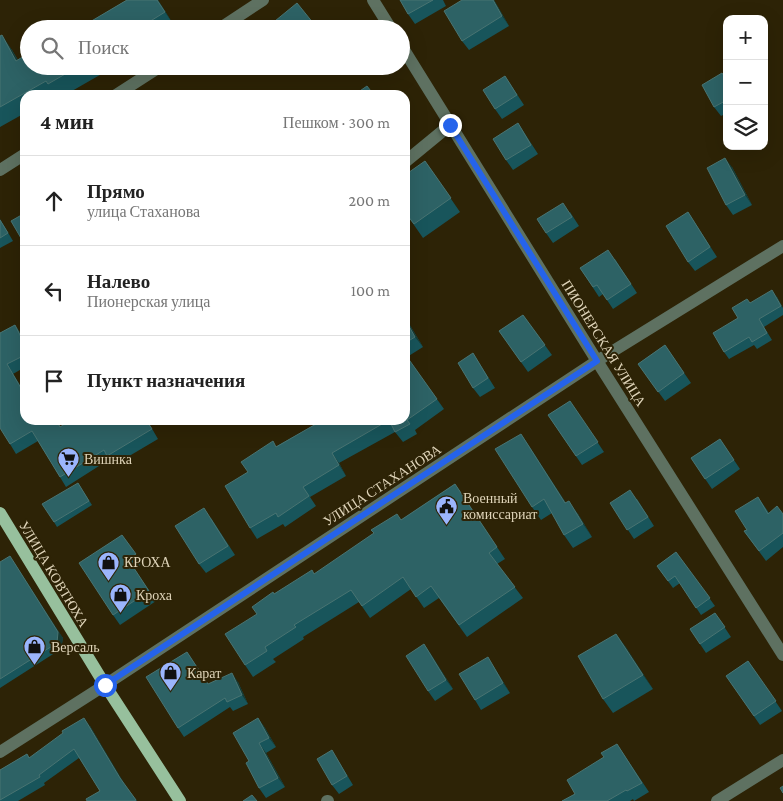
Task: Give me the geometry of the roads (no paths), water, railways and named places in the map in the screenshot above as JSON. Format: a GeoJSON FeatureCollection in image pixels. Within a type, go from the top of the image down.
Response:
{"type":"FeatureCollection","features":[{"type":"Feature","properties":{"kind":"main road","name":"УЛИЦА КОВТЮХА"},"geometry":{"type":"LineString","coordinates":[[0,513],[105,685],[180,801]]}},
{"type":"Feature","properties":{"kind":"street"},"geometry":{"type":"LineString","coordinates":[[232,20],[263,0]]}},
{"type":"Feature","properties":{"kind":"street"},"geometry":{"type":"LineString","coordinates":[[373,0],[385,20]]}},
{"type":"Feature","properties":{"kind":"street","name":"ПИОНЕРСКАЯ УЛИЦА"},"geometry":{"type":"LineString","coordinates":[[410,61],[783,655]]}},
{"type":"Feature","properties":{"kind":"street"},"geometry":{"type":"LineString","coordinates":[[124,90],[146,75]]}},
{"type":"Feature","properties":{"kind":"street"},"geometry":{"type":"LineString","coordinates":[[410,158],[450,125]]}},
{"type":"Feature","properties":{"kind":"street"},"geometry":{"type":"LineString","coordinates":[[0,170],[20,157]]}},
{"type":"Feature","properties":{"kind":"street","name":"УЛИЦА СТАХАНОВА"},"geometry":{"type":"LineString","coordinates":[[0,752],[597,361],[783,246]]}},
{"type":"Feature","properties":{"kind":"street"},"geometry":{"type":"LineString","coordinates":[[717,801],[783,760]]}},
{"type":"Feature","properties":{"kind":"place","name":"Вишнка"},"geometry":{"type":"Point","coordinates":[68,478]}},
{"type":"Feature","properties":{"kind":"place","name":"Военный комиссариат"},"geometry":{"type":"Point","coordinates":[447,525]}},
{"type":"Feature","properties":{"kind":"place","name":"КРОХА"},"geometry":{"type":"Point","coordinates":[108,581]}},
{"type":"Feature","properties":{"kind":"place","name":"Кроха"},"geometry":{"type":"Point","coordinates":[120,614]}},
{"type":"Feature","properties":{"kind":"place","name":"Версаль"},"geometry":{"type":"Point","coordinates":[35,666]}},
{"type":"Feature","properties":{"kind":"place","name":"Карат"},"geometry":{"type":"Point","coordinates":[171,692]}}]}
